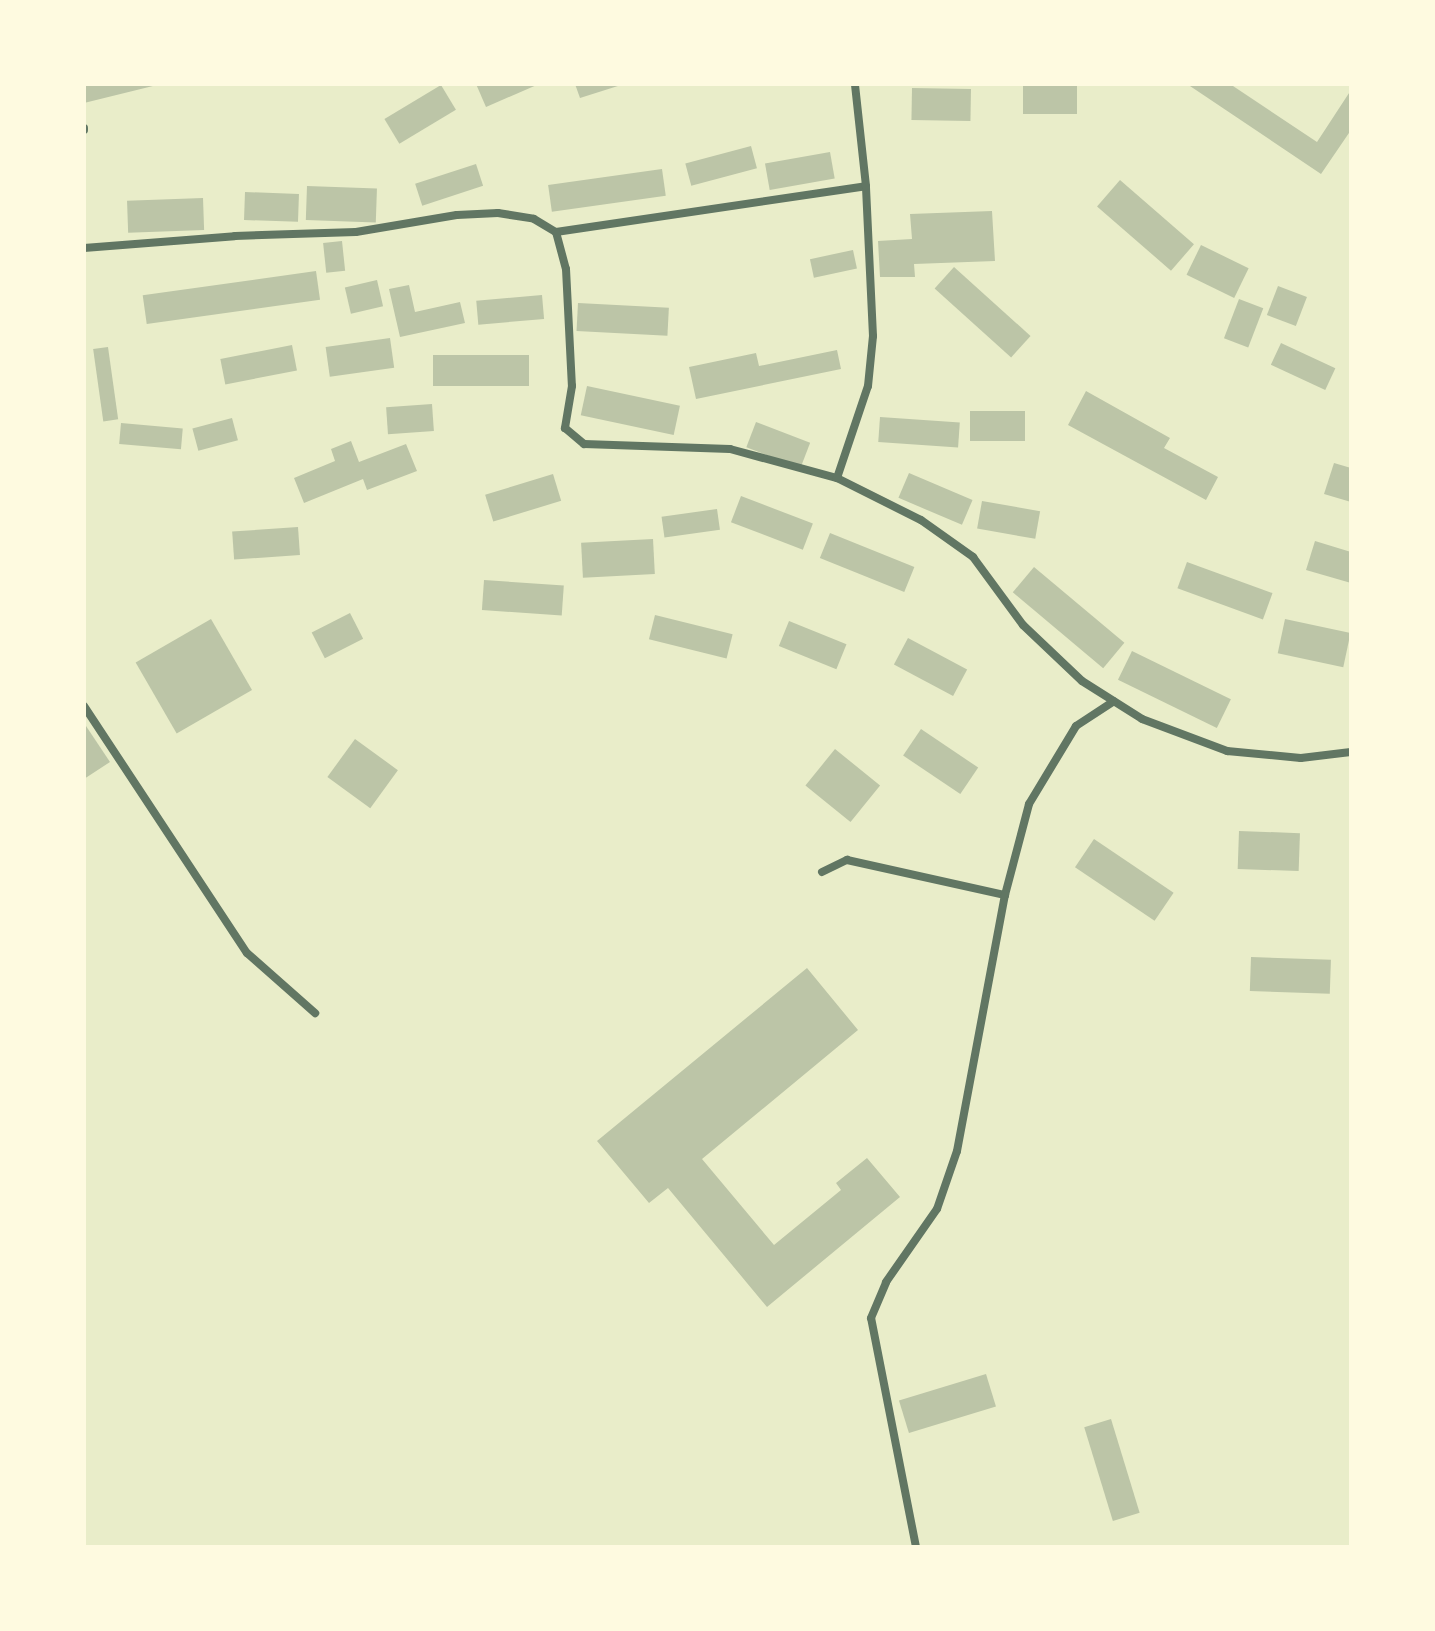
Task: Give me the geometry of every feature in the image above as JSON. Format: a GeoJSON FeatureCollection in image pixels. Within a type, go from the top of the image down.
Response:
{"type":"FeatureCollection","features":[{"type":"Feature","properties":{"kind":"street"},"geometry":{"type":"LineString","coordinates":[[837,478],[868,386],[873,336],[866,186],[855,84]]}},
{"type":"Feature","properties":{"kind":"street"},"geometry":{"type":"LineString","coordinates":[[84,248],[235,236],[356,232],[457,215],[498,213],[534,219],[556,232],[866,186]]}},
{"type":"Feature","properties":{"kind":"street"},"geometry":{"type":"LineString","coordinates":[[556,232],[566,269],[572,386],[565,428],[584,444],[730,449],[837,478],[921,520],[973,557],[1023,625],[1082,681],[1142,719],[1227,751],[1301,758],[1351,752]]}},
{"type":"Feature","properties":{"kind":"street"},"geometry":{"type":"LineString","coordinates":[[916,1547],[871,1318],[886,1282],[937,1209],[957,1151],[1005,895],[1029,804],[1076,726],[1114,701]]}},
{"type":"Feature","properties":{"kind":"street"},"geometry":{"type":"LineString","coordinates":[[84,706],[247,953],[315,1013]]}},
{"type":"Feature","properties":{"kind":"street"},"geometry":{"type":"LineString","coordinates":[[822,872],[847,860],[1005,895]]}},
{"type":"Feature","properties":{"kind":"building"},"geometry":{"type":"Polygon","coordinates":[[[84,84],[157,84],[157,85],[84,103],[84,84]]]}},
{"type":"Feature","properties":{"kind":"building"},"geometry":{"type":"Polygon","coordinates":[[[476,84],[539,84],[486,107],[476,84]]]}},
{"type":"Feature","properties":{"kind":"building"},"geometry":{"type":"Polygon","coordinates":[[[575,84],[621,84],[621,85],[580,98],[575,84]]]}},
{"type":"Feature","properties":{"kind":"building"},"geometry":{"type":"Polygon","coordinates":[[[1023,84],[1077,84],[1077,114],[1023,114],[1023,84]]]}},
{"type":"Feature","properties":{"kind":"building"},"geometry":{"type":"Polygon","coordinates":[[[1187,84],[1230,84],[1317,142],[1351,90],[1351,130],[1321,174],[1187,84]]]}},
{"type":"Feature","properties":{"kind":"building"},"geometry":{"type":"Polygon","coordinates":[[[441,85],[456,110],[399,144],[384,119],[441,85]]]}},
{"type":"Feature","properties":{"kind":"building"},"geometry":{"type":"Polygon","coordinates":[[[912,88],[971,89],[970,121],[911,120],[912,88]]]}},
{"type":"Feature","properties":{"kind":"building"},"geometry":{"type":"Polygon","coordinates":[[[751,146],[757,168],[691,186],[685,164],[751,146]]]}},
{"type":"Feature","properties":{"kind":"building"},"geometry":{"type":"Polygon","coordinates":[[[830,152],[835,179],[770,190],[765,163],[830,152]]]}},
{"type":"Feature","properties":{"kind":"building"},"geometry":{"type":"Polygon","coordinates":[[[476,164],[483,186],[422,206],[415,184],[476,164]]]}},
{"type":"Feature","properties":{"kind":"building"},"geometry":{"type":"Polygon","coordinates":[[[662,169],[666,196],[552,212],[548,185],[662,169]]]}},
{"type":"Feature","properties":{"kind":"building"},"geometry":{"type":"Polygon","coordinates":[[[1120,180],[1194,244],[1171,271],[1097,206],[1120,180]]]}},
{"type":"Feature","properties":{"kind":"building"},"geometry":{"type":"Polygon","coordinates":[[[307,186],[377,188],[376,222],[306,220],[307,186]]]}},
{"type":"Feature","properties":{"kind":"building"},"geometry":{"type":"Polygon","coordinates":[[[245,192],[299,194],[298,222],[244,220],[245,192]]]}},
{"type":"Feature","properties":{"kind":"building"},"geometry":{"type":"Polygon","coordinates":[[[203,198],[204,230],[128,233],[127,201],[203,198]]]}},
{"type":"Feature","properties":{"kind":"building"},"geometry":{"type":"Polygon","coordinates":[[[992,211],[995,261],[914,264],[915,277],[880,277],[878,241],[912,239],[910,214],[992,211]]]}},
{"type":"Feature","properties":{"kind":"building"},"geometry":{"type":"Polygon","coordinates":[[[342,241],[345,271],[326,273],[323,243],[342,241]]]}},
{"type":"Feature","properties":{"kind":"building"},"geometry":{"type":"Polygon","coordinates":[[[1201,245],[1249,268],[1234,298],[1187,275],[1201,245]]]}},
{"type":"Feature","properties":{"kind":"building"},"geometry":{"type":"Polygon","coordinates":[[[853,250],[857,269],[814,278],[810,259],[853,250]]]}},
{"type":"Feature","properties":{"kind":"building"},"geometry":{"type":"Polygon","coordinates":[[[954,267],[1031,336],[1011,357],[935,289],[954,267]]]}},
{"type":"Feature","properties":{"kind":"building"},"geometry":{"type":"Polygon","coordinates":[[[316,271],[320,300],[147,324],[143,295],[316,271]]]}},
{"type":"Feature","properties":{"kind":"building"},"geometry":{"type":"Polygon","coordinates":[[[377,280],[383,306],[351,314],[345,287],[377,280]]]}},
{"type":"Feature","properties":{"kind":"building"},"geometry":{"type":"Polygon","coordinates":[[[409,285],[415,312],[460,302],[465,323],[400,337],[389,289],[409,285]]]}},
{"type":"Feature","properties":{"kind":"building"},"geometry":{"type":"Polygon","coordinates":[[[1278,286],[1307,297],[1296,326],[1267,315],[1278,286]]]}},
{"type":"Feature","properties":{"kind":"building"},"geometry":{"type":"Polygon","coordinates":[[[542,295],[544,319],[478,325],[476,301],[542,295]]]}},
{"type":"Feature","properties":{"kind":"building"},"geometry":{"type":"Polygon","coordinates":[[[1239,299],[1263,308],[1248,348],[1224,338],[1239,299]]]}},
{"type":"Feature","properties":{"kind":"building"},"geometry":{"type":"Polygon","coordinates":[[[578,303],[669,308],[667,336],[577,331],[578,303]]]}},
{"type":"Feature","properties":{"kind":"building"},"geometry":{"type":"Polygon","coordinates":[[[390,338],[394,368],[330,377],[326,347],[390,338]]]}},
{"type":"Feature","properties":{"kind":"building"},"geometry":{"type":"Polygon","coordinates":[[[1281,343],[1335,368],[1325,390],[1271,365],[1281,343]]]}},
{"type":"Feature","properties":{"kind":"building"},"geometry":{"type":"Polygon","coordinates":[[[292,345],[297,371],[225,384],[220,359],[292,345]]]}},
{"type":"Feature","properties":{"kind":"building"},"geometry":{"type":"Polygon","coordinates":[[[108,347],[118,419],[103,421],[93,349],[108,347]]]}},
{"type":"Feature","properties":{"kind":"building"},"geometry":{"type":"Polygon","coordinates":[[[837,350],[841,369],[696,399],[689,367],[756,353],[759,366],[837,350]]]}},
{"type":"Feature","properties":{"kind":"building"},"geometry":{"type":"Polygon","coordinates":[[[433,355],[529,355],[529,386],[433,386],[433,355]]]}},
{"type":"Feature","properties":{"kind":"building"},"geometry":{"type":"Polygon","coordinates":[[[587,386],[680,406],[674,435],[581,415],[587,386]]]}},
{"type":"Feature","properties":{"kind":"building"},"geometry":{"type":"Polygon","coordinates":[[[1086,391],[1170,438],[1164,448],[1218,477],[1206,500],[1068,425],[1086,391]]]}},
{"type":"Feature","properties":{"kind":"building"},"geometry":{"type":"Polygon","coordinates":[[[432,404],[434,431],[388,434],[386,407],[432,404]]]}},
{"type":"Feature","properties":{"kind":"building"},"geometry":{"type":"Polygon","coordinates":[[[970,411],[1025,411],[1025,441],[970,441],[970,411]]]}},
{"type":"Feature","properties":{"kind":"building"},"geometry":{"type":"Polygon","coordinates":[[[880,417],[960,423],[958,448],[878,442],[880,417]]]}},
{"type":"Feature","properties":{"kind":"building"},"geometry":{"type":"Polygon","coordinates":[[[232,418],[238,440],[198,451],[192,429],[232,418]]]}},
{"type":"Feature","properties":{"kind":"building"},"geometry":{"type":"Polygon","coordinates":[[[756,422],[810,443],[800,468],[746,447],[756,422]]]}},
{"type":"Feature","properties":{"kind":"building"},"geometry":{"type":"Polygon","coordinates":[[[121,423],[183,428],[181,449],[119,444],[121,423]]]}},
{"type":"Feature","properties":{"kind":"building"},"geometry":{"type":"Polygon","coordinates":[[[351,441],[359,462],[406,444],[417,471],[367,490],[363,479],[304,503],[294,478],[335,461],[331,449],[351,441]]]}},
{"type":"Feature","properties":{"kind":"building"},"geometry":{"type":"Polygon","coordinates":[[[1334,463],[1351,468],[1351,502],[1324,494],[1334,463]]]}},
{"type":"Feature","properties":{"kind":"building"},"geometry":{"type":"Polygon","coordinates":[[[909,473],[973,500],[962,525],[898,498],[909,473]]]}},
{"type":"Feature","properties":{"kind":"building"},"geometry":{"type":"Polygon","coordinates":[[[553,474],[561,501],[493,522],[485,495],[553,474]]]}},
{"type":"Feature","properties":{"kind":"building"},"geometry":{"type":"Polygon","coordinates":[[[741,496],[813,524],[803,550],[731,522],[741,496]]]}},
{"type":"Feature","properties":{"kind":"building"},"geometry":{"type":"Polygon","coordinates":[[[982,501],[1040,511],[1035,539],[977,529],[982,501]]]}},
{"type":"Feature","properties":{"kind":"building"},"geometry":{"type":"Polygon","coordinates":[[[717,509],[720,530],[664,538],[662,517],[717,509]]]}},
{"type":"Feature","properties":{"kind":"building"},"geometry":{"type":"Polygon","coordinates":[[[298,527],[300,555],[234,560],[232,532],[298,527]]]}},
{"type":"Feature","properties":{"kind":"building"},"geometry":{"type":"Polygon","coordinates":[[[830,533],[914,567],[904,592],[820,558],[830,533]]]}},
{"type":"Feature","properties":{"kind":"building"},"geometry":{"type":"Polygon","coordinates":[[[653,539],[655,574],[583,578],[581,543],[653,539]]]}},
{"type":"Feature","properties":{"kind":"building"},"geometry":{"type":"Polygon","coordinates":[[[1315,541],[1351,552],[1351,583],[1306,570],[1315,541]]]}},
{"type":"Feature","properties":{"kind":"building"},"geometry":{"type":"Polygon","coordinates":[[[1187,562],[1273,593],[1263,619],[1177,588],[1187,562]]]}},
{"type":"Feature","properties":{"kind":"building"},"geometry":{"type":"Polygon","coordinates":[[[1034,567],[1124,643],[1103,668],[1013,592],[1034,567]]]}},
{"type":"Feature","properties":{"kind":"building"},"geometry":{"type":"Polygon","coordinates":[[[484,580],[564,586],[562,616],[482,610],[484,580]]]}},
{"type":"Feature","properties":{"kind":"building"},"geometry":{"type":"Polygon","coordinates":[[[350,613],[363,639],[325,658],[312,633],[350,613]]]}},
{"type":"Feature","properties":{"kind":"building"},"geometry":{"type":"Polygon","coordinates":[[[655,615],[733,634],[727,659],[649,639],[655,615]]]}},
{"type":"Feature","properties":{"kind":"building"},"geometry":{"type":"Polygon","coordinates":[[[211,619],[252,690],[177,734],[136,662],[211,619]]]}},
{"type":"Feature","properties":{"kind":"building"},"geometry":{"type":"Polygon","coordinates":[[[1285,619],[1351,633],[1343,667],[1278,653],[1285,619]]]}},
{"type":"Feature","properties":{"kind":"building"},"geometry":{"type":"Polygon","coordinates":[[[789,621],[846,644],[836,669],[779,646],[789,621]]]}},
{"type":"Feature","properties":{"kind":"building"},"geometry":{"type":"Polygon","coordinates":[[[908,638],[967,669],[953,696],[894,664],[908,638]]]}},
{"type":"Feature","properties":{"kind":"building"},"geometry":{"type":"Polygon","coordinates":[[[1132,651],[1231,699],[1217,728],[1118,680],[1132,651]]]}},
{"type":"Feature","properties":{"kind":"building"},"geometry":{"type":"Polygon","coordinates":[[[84,723],[110,762],[84,779],[84,723]]]}},
{"type":"Feature","properties":{"kind":"building"},"geometry":{"type":"Polygon","coordinates":[[[921,729],[978,768],[960,794],[903,756],[921,729]]]}},
{"type":"Feature","properties":{"kind":"building"},"geometry":{"type":"Polygon","coordinates":[[[355,739],[398,770],[370,808],[327,777],[355,739]]]}},
{"type":"Feature","properties":{"kind":"building"},"geometry":{"type":"Polygon","coordinates":[[[835,749],[880,786],[850,822],[805,786],[835,749]]]}},
{"type":"Feature","properties":{"kind":"building"},"geometry":{"type":"Polygon","coordinates":[[[1239,831],[1300,833],[1299,871],[1238,869],[1239,831]]]}},
{"type":"Feature","properties":{"kind":"building"},"geometry":{"type":"Polygon","coordinates":[[[1094,839],[1174,893],[1155,921],[1075,867],[1094,839]]]}},
{"type":"Feature","properties":{"kind":"building"},"geometry":{"type":"Polygon","coordinates":[[[1251,957],[1331,960],[1330,994],[1250,991],[1251,957]]]}},
{"type":"Feature","properties":{"kind":"building"},"geometry":{"type":"Polygon","coordinates":[[[807,968],[858,1030],[702,1159],[774,1245],[841,1190],[836,1183],[867,1158],[900,1197],[767,1307],[668,1188],[649,1203],[597,1141],[807,968]]]}},
{"type":"Feature","properties":{"kind":"building"},"geometry":{"type":"Polygon","coordinates":[[[986,1374],[996,1407],[909,1433],[899,1401],[986,1374]]]}},
{"type":"Feature","properties":{"kind":"building"},"geometry":{"type":"Polygon","coordinates":[[[1111,1419],[1140,1513],[1113,1521],[1084,1427],[1111,1419]]]}}]}
